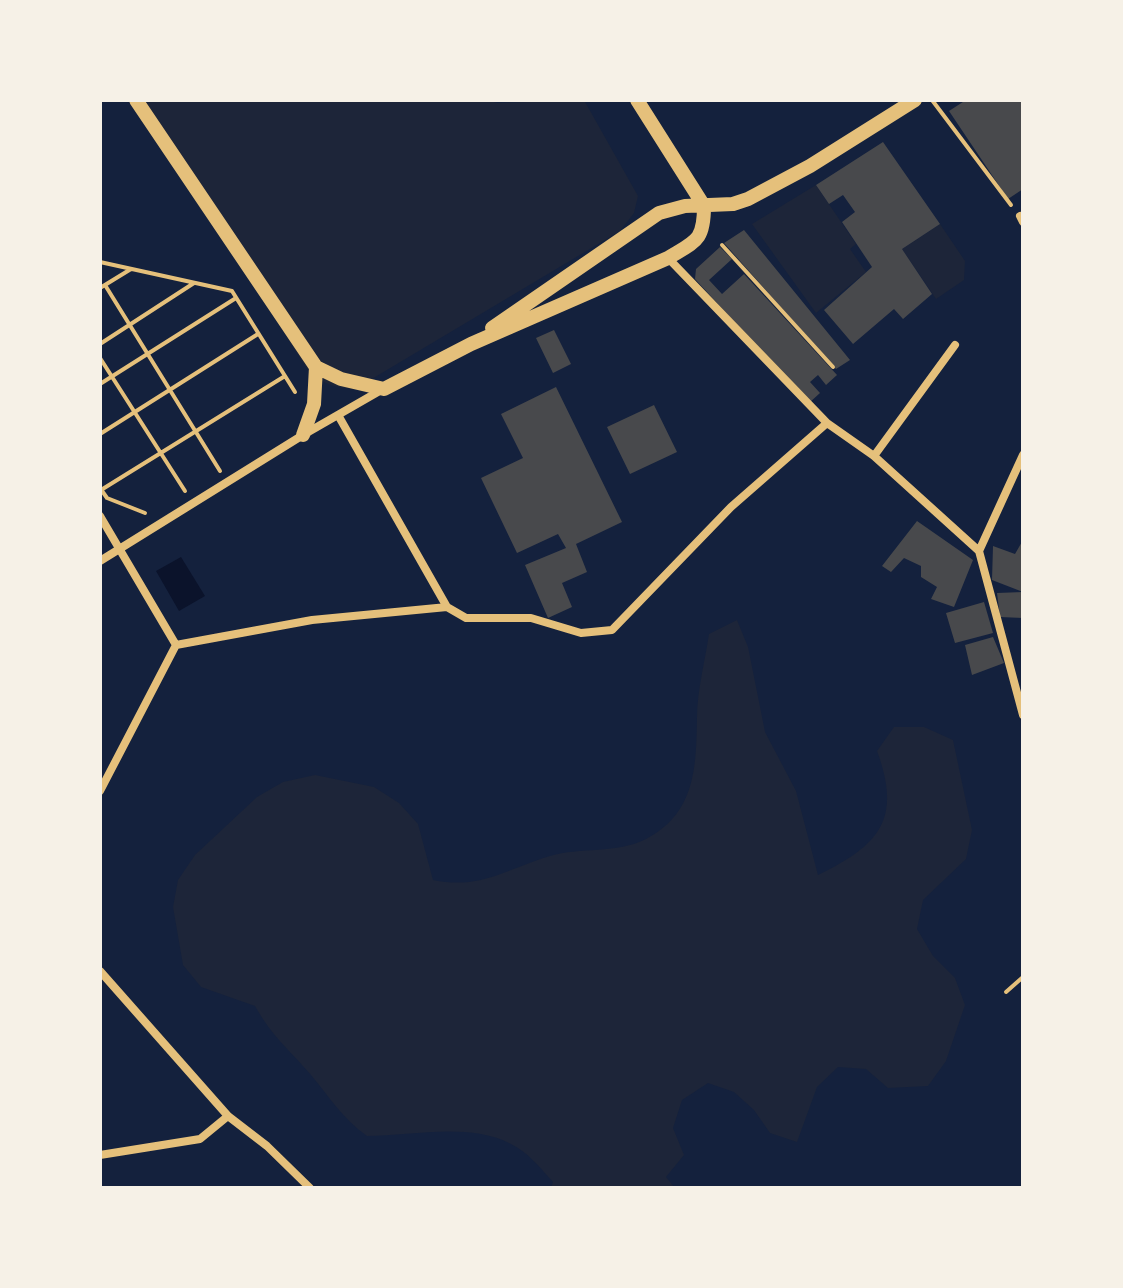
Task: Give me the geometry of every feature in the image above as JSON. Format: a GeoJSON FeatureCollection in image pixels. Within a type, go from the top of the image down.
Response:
{"type":"FeatureCollection","features":[{"type":"Feature","properties":{"kind":"street"},"geometry":{"type":"LineString","coordinates":[[136,100],[316,367],[341,379],[384,389]]}},
{"type":"Feature","properties":{"kind":"street"},"geometry":{"type":"LineString","coordinates":[[100,561],[303,435],[384,389],[471,344],[668,258],[697,241],[704,231],[704,206],[637,100]]}},
{"type":"Feature","properties":{"kind":"street"},"geometry":{"type":"LineString","coordinates":[[471,344],[659,213],[748,199],[810,166],[915,100]]}},
{"type":"Feature","properties":{"kind":"street"},"geometry":{"type":"LineString","coordinates":[[668,258],[827,423],[874,456],[979,551],[1023,715]]}},
{"type":"Feature","properties":{"kind":"street"},"geometry":{"type":"LineString","coordinates":[[874,456],[955,345]]}},
{"type":"Feature","properties":{"kind":"street"},"geometry":{"type":"LineString","coordinates":[[303,435],[314,404],[316,367]]}},
{"type":"Feature","properties":{"kind":"street"},"geometry":{"type":"LineString","coordinates":[[338,415],[447,607],[466,618],[531,618],[581,633],[612,630],[731,507],[827,423]]}},
{"type":"Feature","properties":{"kind":"street"},"geometry":{"type":"LineString","coordinates":[[979,551],[1023,455]]}},
{"type":"Feature","properties":{"kind":"street"},"geometry":{"type":"LineString","coordinates":[[100,516],[176,645]]}},
{"type":"Feature","properties":{"kind":"street"},"geometry":{"type":"LineString","coordinates":[[176,645],[312,620],[447,607]]}},
{"type":"Feature","properties":{"kind":"street"},"geometry":{"type":"LineString","coordinates":[[100,791],[176,645]]}},
{"type":"Feature","properties":{"kind":"street"},"geometry":{"type":"LineString","coordinates":[[100,971],[228,1116],[267,1146],[310,1188]]}},
{"type":"Feature","properties":{"kind":"street"},"geometry":{"type":"LineString","coordinates":[[100,1155],[200,1139],[228,1116]]}},
{"type":"Feature","properties":{"kind":"path"},"geometry":{"type":"LineString","coordinates":[[932,100],[1022,219]]}},
{"type":"Feature","properties":{"kind":"path"},"geometry":{"type":"LineString","coordinates":[[722,245],[833,367]]}},
{"type":"Feature","properties":{"kind":"path"},"geometry":{"type":"LineString","coordinates":[[100,262],[232,291],[298,398]]}},
{"type":"Feature","properties":{"kind":"path"},"geometry":{"type":"LineString","coordinates":[[131,269],[103,287],[221,473]]}},
{"type":"Feature","properties":{"kind":"path"},"geometry":{"type":"LineString","coordinates":[[100,344],[194,283]]}},
{"type":"Feature","properties":{"kind":"path"},"geometry":{"type":"LineString","coordinates":[[100,384],[236,298]]}},
{"type":"Feature","properties":{"kind":"path"},"geometry":{"type":"LineString","coordinates":[[100,434],[258,334]]}},
{"type":"Feature","properties":{"kind":"path"},"geometry":{"type":"LineString","coordinates":[[100,358],[186,493]]}},
{"type":"Feature","properties":{"kind":"path"},"geometry":{"type":"LineString","coordinates":[[148,514],[107,498],[101,489],[285,376]]}},
{"type":"Feature","properties":{"kind":"path"},"geometry":{"type":"LineString","coordinates":[[209,480],[234,466]]}},
{"type":"Feature","properties":{"kind":"path"},"geometry":{"type":"LineString","coordinates":[[173,500],[198,486]]}},
{"type":"Feature","properties":{"kind":"path"},"geometry":{"type":"LineString","coordinates":[[1006,992],[1023,977]]}},
{"type":"Feature","properties":{"kind":"shaded area"},"geometry":{"type":"Polygon","coordinates":[[[139,100],[489,100],[497,103],[584,100],[638,196],[634,213],[620,231],[355,389],[339,387],[322,381],[305,366],[139,100]]]}},
{"type":"Feature","properties":{"kind":"shaded area"},"geometry":{"type":"Polygon","coordinates":[[[816,185],[856,244],[850,249],[866,272],[816,313],[752,224],[816,185]]]}},
{"type":"Feature","properties":{"kind":"shaded area"},"geometry":{"type":"Polygon","coordinates":[[[940,224],[965,261],[964,280],[936,299],[902,249],[940,224]]]}},
{"type":"Feature","properties":{"kind":"shaded area"},"geometry":{"type":"Polygon","coordinates":[[[181,557],[205,596],[179,611],[156,571],[181,557]]]}},
{"type":"Feature","properties":{"kind":"shaded area"},"geometry":{"type":"Polygon","coordinates":[[[737,620],[748,647],[765,732],[796,791],[818,875],[857,853],[871,841],[880,827],[886,812],[887,795],[877,751],[894,727],[924,727],[953,740],[972,830],[966,859],[923,900],[917,929],[933,956],[955,978],[965,1005],[946,1061],[928,1086],[888,1088],[866,1069],[838,1067],[817,1087],[797,1142],[770,1133],[754,1110],[734,1092],[708,1083],[682,1100],[673,1128],[684,1155],[666,1177],[675,1188],[551,1188],[553,1182],[529,1156],[494,1137],[458,1132],[367,1136],[337,1108],[275,1035],[255,1006],[201,987],[183,965],[173,907],[178,880],[195,855],[257,797],[283,782],[315,775],[374,787],[399,803],[418,824],[433,880],[480,880],[550,856],[623,847],[646,839],[663,828],[684,802],[694,771],[698,697],[709,634],[737,620]]]}},
{"type":"Feature","properties":{"kind":"building"},"geometry":{"type":"Polygon","coordinates":[[[966,100],[1023,100],[1023,189],[1008,199],[949,111],[966,100]]]}},
{"type":"Feature","properties":{"kind":"building"},"geometry":{"type":"Polygon","coordinates":[[[883,142],[940,224],[902,249],[932,294],[903,319],[894,309],[853,344],[824,310],[872,267],[842,222],[855,212],[843,195],[829,204],[816,185],[883,142]]]}},
{"type":"Feature","properties":{"kind":"building"},"geometry":{"type":"Polygon","coordinates":[[[744,230],[850,360],[836,369],[724,243],[744,230]]]}},
{"type":"Feature","properties":{"kind":"building"},"geometry":{"type":"Polygon","coordinates":[[[720,247],[732,259],[709,280],[722,294],[744,274],[837,375],[826,385],[818,375],[810,382],[820,393],[809,403],[695,279],[696,269],[720,247]]]}},
{"type":"Feature","properties":{"kind":"building"},"geometry":{"type":"Polygon","coordinates":[[[554,330],[571,364],[553,373],[536,338],[554,330]]]}},
{"type":"Feature","properties":{"kind":"building"},"geometry":{"type":"Polygon","coordinates":[[[556,387],[622,522],[576,544],[587,572],[562,583],[572,607],[548,618],[525,565],[566,548],[558,534],[517,553],[481,478],[523,458],[501,414],[556,387]]]}},
{"type":"Feature","properties":{"kind":"building"},"geometry":{"type":"Polygon","coordinates":[[[654,405],[677,452],[630,474],[607,427],[654,405]]]}},
{"type":"Feature","properties":{"kind":"building"},"geometry":{"type":"Polygon","coordinates":[[[917,521],[973,560],[954,607],[931,599],[937,587],[921,577],[921,566],[904,558],[891,572],[882,566],[917,521]]]}},
{"type":"Feature","properties":{"kind":"building"},"geometry":{"type":"Polygon","coordinates":[[[1023,540],[1023,592],[992,580],[993,546],[1015,554],[1023,540]]]}},
{"type":"Feature","properties":{"kind":"building"},"geometry":{"type":"Polygon","coordinates":[[[1023,592],[1023,618],[1000,617],[997,593],[1023,592]]]}},
{"type":"Feature","properties":{"kind":"building"},"geometry":{"type":"Polygon","coordinates":[[[984,602],[993,633],[955,643],[946,613],[984,602]]]}},
{"type":"Feature","properties":{"kind":"building"},"geometry":{"type":"Polygon","coordinates":[[[993,637],[1004,663],[972,675],[965,645],[993,637]]]}}]}
